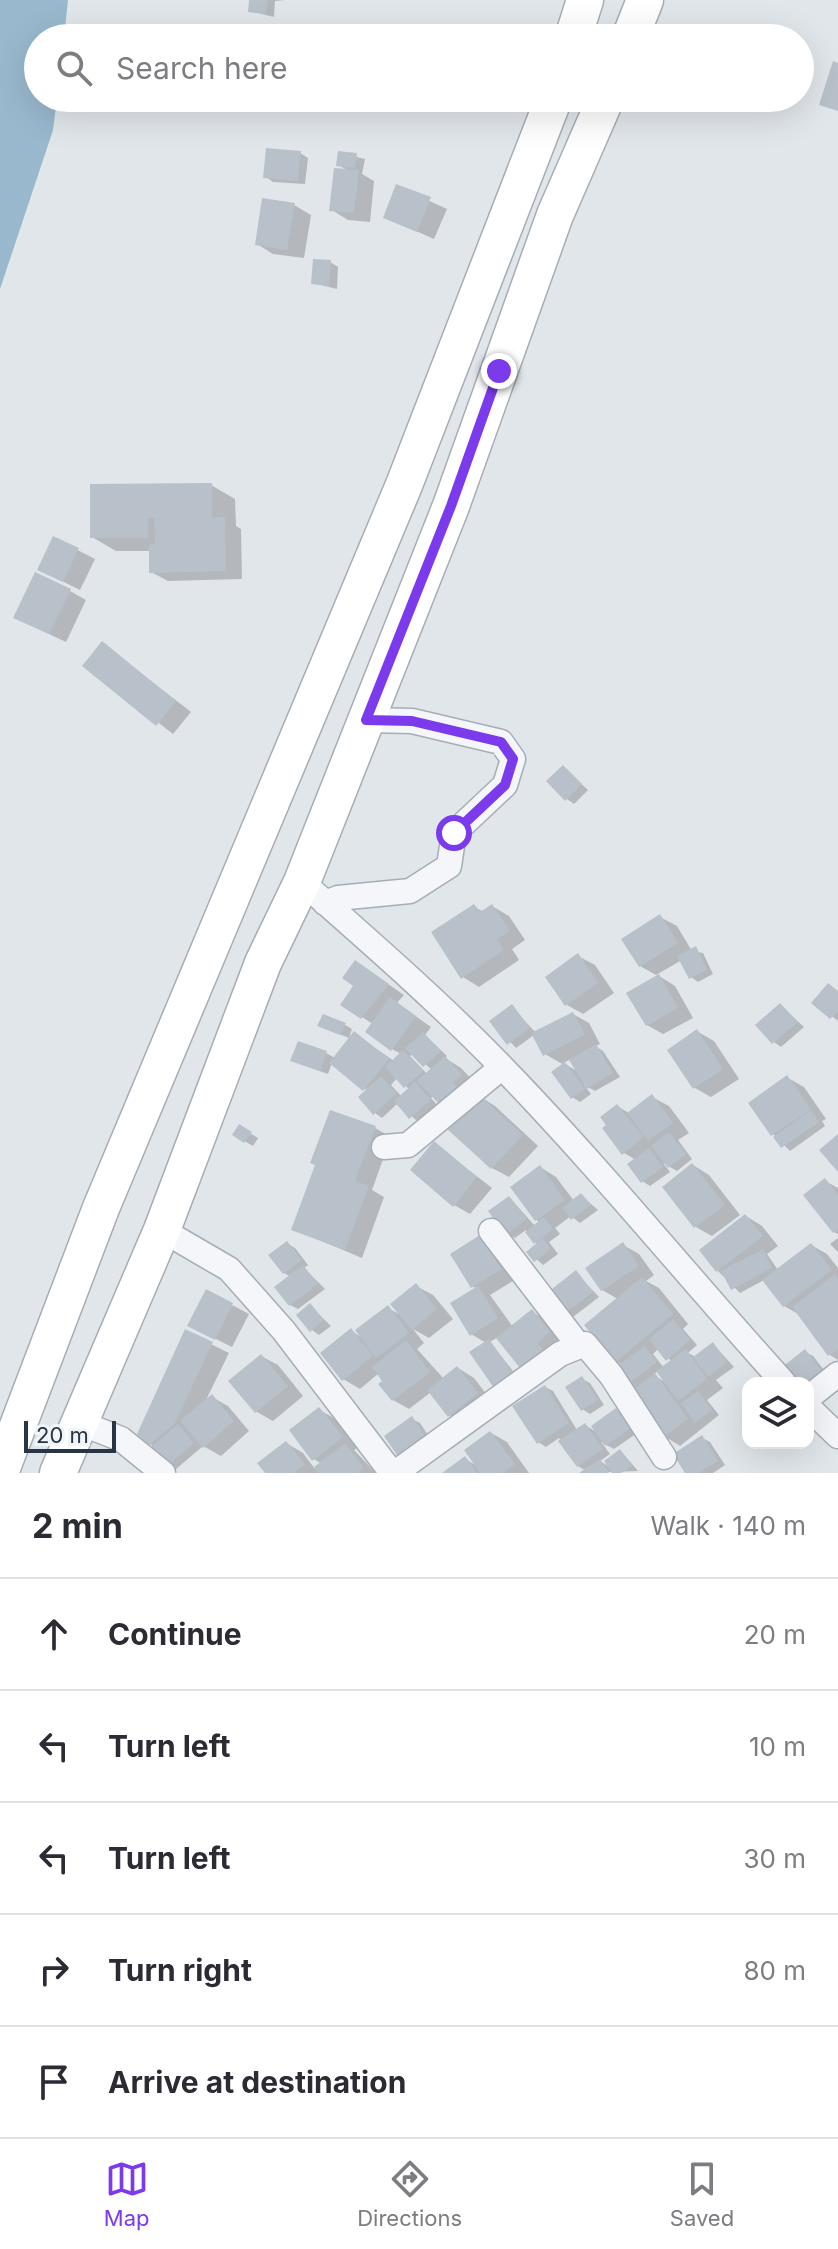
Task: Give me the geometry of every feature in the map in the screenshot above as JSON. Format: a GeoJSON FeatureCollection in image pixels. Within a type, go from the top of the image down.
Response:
{"type":"FeatureCollection","features":[{"type":"Feature","properties":{"kind":"main road"},"geometry":{"type":"LineString","coordinates":[[577,24],[585,0]]}},
{"type":"Feature","properties":{"kind":"main road"},"geometry":{"type":"LineString","coordinates":[[636,24],[645,0]]}},
{"type":"Feature","properties":{"kind":"main road"},"geometry":{"type":"LineString","coordinates":[[0,1473],[101,1208],[404,485],[549,112]]}},
{"type":"Feature","properties":{"kind":"main road"},"geometry":{"type":"LineString","coordinates":[[58,1473],[162,1230],[263,963],[314,893],[366,720],[451,506],[555,215],[600,112]]}},
{"type":"Feature","properties":{"kind":"street"},"geometry":{"type":"LineString","coordinates":[[314,893],[338,898],[410,891],[449,866],[454,833],[505,785],[513,759],[501,742],[412,721],[366,720]]}},
{"type":"Feature","properties":{"kind":"street"},"geometry":{"type":"LineString","coordinates":[[314,893],[406,972],[502,1067],[650,1228],[779,1377]]}},
{"type":"Feature","properties":{"kind":"street"},"geometry":{"type":"LineString","coordinates":[[384,1147],[408,1145],[502,1067]]}},
{"type":"Feature","properties":{"kind":"street"},"geometry":{"type":"LineString","coordinates":[[162,1230],[229,1269],[284,1331],[393,1473],[560,1354],[585,1344],[594,1352],[664,1457]]}},
{"type":"Feature","properties":{"kind":"street"},"geometry":{"type":"LineString","coordinates":[[491,1231],[579,1346]]}},
{"type":"Feature","properties":{"kind":"street"},"geometry":{"type":"LineString","coordinates":[[814,1393],[838,1374]]}},
{"type":"Feature","properties":{"kind":"street"},"geometry":{"type":"LineString","coordinates":[[814,1413],[838,1436]]}},
{"type":"Feature","properties":{"kind":"street"},"geometry":{"type":"LineString","coordinates":[[78,1422],[121,1439],[163,1473]]}},
{"type":"Feature","properties":{"kind":"water"},"geometry":{"type":"Polygon","coordinates":[[[0,0],[68,0],[65,24],[24,24],[24,112],[55,112],[53,130],[0,289],[0,0]]]}},
{"type":"Feature","properties":{"kind":"building"},"geometry":{"type":"Polygon","coordinates":[[[249,0],[268,0],[266,14],[248,12],[249,0]]]}},
{"type":"Feature","properties":{"kind":"building"},"geometry":{"type":"Polygon","coordinates":[[[833,61],[838,63],[838,111],[819,105],[833,61]]]}},
{"type":"Feature","properties":{"kind":"building"},"geometry":{"type":"Polygon","coordinates":[[[266,148],[301,151],[298,181],[263,178],[266,148]]]}},
{"type":"Feature","properties":{"kind":"building"},"geometry":{"type":"Polygon","coordinates":[[[338,151],[357,153],[355,168],[336,166],[338,151]]]}},
{"type":"Feature","properties":{"kind":"building"},"geometry":{"type":"Polygon","coordinates":[[[334,168],[359,170],[354,213],[329,211],[334,168]]]}},
{"type":"Feature","properties":{"kind":"building"},"geometry":{"type":"Polygon","coordinates":[[[396,184],[431,197],[417,232],[383,218],[396,184]]]}},
{"type":"Feature","properties":{"kind":"building"},"geometry":{"type":"Polygon","coordinates":[[[262,198],[295,203],[287,250],[255,245],[262,198]]]}},
{"type":"Feature","properties":{"kind":"building"},"geometry":{"type":"Polygon","coordinates":[[[313,259],[331,260],[329,286],[311,284],[313,259]]]}},
{"type":"Feature","properties":{"kind":"building"},"geometry":{"type":"Polygon","coordinates":[[[212,483],[212,518],[225,517],[226,571],[149,573],[149,544],[155,544],[154,518],[148,518],[148,538],[90,538],[90,484],[212,483]]]}},
{"type":"Feature","properties":{"kind":"building"},"geometry":{"type":"Polygon","coordinates":[[[53,536],[79,548],[63,582],[37,570],[53,536]]]}},
{"type":"Feature","properties":{"kind":"building"},"geometry":{"type":"Polygon","coordinates":[[[35,572],[71,589],[49,634],[13,618],[35,572]]]}},
{"type":"Feature","properties":{"kind":"building"},"geometry":{"type":"Polygon","coordinates":[[[102,641],[176,701],[156,726],[82,666],[102,641]]]}},
{"type":"Feature","properties":{"kind":"building"},"geometry":{"type":"Polygon","coordinates":[[[563,765],[582,784],[565,801],[546,781],[563,765]]]}},
{"type":"Feature","properties":{"kind":"building"},"geometry":{"type":"Polygon","coordinates":[[[474,904],[480,912],[492,904],[510,931],[497,939],[504,950],[461,979],[431,932],[474,904]]]}},
{"type":"Feature","properties":{"kind":"building"},"geometry":{"type":"Polygon","coordinates":[[[660,914],[678,943],[639,967],[621,939],[660,914]]]}},
{"type":"Feature","properties":{"kind":"building"},"geometry":{"type":"Polygon","coordinates":[[[696,946],[707,970],[689,979],[677,956],[696,946]]]}},
{"type":"Feature","properties":{"kind":"building"},"geometry":{"type":"Polygon","coordinates":[[[578,953],[598,983],[565,1006],[545,977],[578,953]]]}},
{"type":"Feature","properties":{"kind":"building"},"geometry":{"type":"Polygon","coordinates":[[[355,960],[389,984],[361,1019],[340,1005],[353,986],[342,978],[355,960]]]}},
{"type":"Feature","properties":{"kind":"building"},"geometry":{"type":"Polygon","coordinates":[[[659,974],[678,1008],[646,1026],[626,993],[659,974]]]}},
{"type":"Feature","properties":{"kind":"building"},"geometry":{"type":"Polygon","coordinates":[[[828,983],[838,991],[838,1011],[830,1019],[811,1003],[828,983]]]}},
{"type":"Feature","properties":{"kind":"building"},"geometry":{"type":"Polygon","coordinates":[[[390,997],[416,1016],[391,1051],[365,1032],[390,997]]]}},
{"type":"Feature","properties":{"kind":"building"},"geometry":{"type":"Polygon","coordinates":[[[780,1003],[798,1022],[772,1044],[755,1025],[780,1003]]]}},
{"type":"Feature","properties":{"kind":"building"},"geometry":{"type":"Polygon","coordinates":[[[512,1004],[530,1028],[507,1045],[489,1021],[512,1004]]]}},
{"type":"Feature","properties":{"kind":"building"},"geometry":{"type":"Polygon","coordinates":[[[573,1012],[585,1034],[543,1056],[531,1033],[573,1012]]]}},
{"type":"Feature","properties":{"kind":"building"},"geometry":{"type":"Polygon","coordinates":[[[323,1014],[346,1023],[340,1035],[317,1026],[323,1014]]]}},
{"type":"Feature","properties":{"kind":"building"},"geometry":{"type":"Polygon","coordinates":[[[697,1029],[723,1069],[693,1089],[667,1050],[697,1029]]]}},
{"type":"Feature","properties":{"kind":"building"},"geometry":{"type":"Polygon","coordinates":[[[354,1031],[389,1059],[363,1091],[329,1063],[354,1031]]]}},
{"type":"Feature","properties":{"kind":"building"},"geometry":{"type":"Polygon","coordinates":[[[423,1032],[441,1051],[423,1067],[405,1048],[423,1032]]]}},
{"type":"Feature","properties":{"kind":"building"},"geometry":{"type":"Polygon","coordinates":[[[298,1041],[327,1051],[320,1071],[290,1061],[298,1041]]]}},
{"type":"Feature","properties":{"kind":"building"},"geometry":{"type":"Polygon","coordinates":[[[596,1044],[613,1073],[587,1089],[569,1060],[596,1044]]]}},
{"type":"Feature","properties":{"kind":"building"},"geometry":{"type":"Polygon","coordinates":[[[403,1050],[423,1071],[404,1088],[385,1067],[403,1050]]]}},
{"type":"Feature","properties":{"kind":"building"},"geometry":{"type":"Polygon","coordinates":[[[445,1056],[462,1075],[453,1083],[460,1090],[442,1107],[417,1081],[445,1056]]]}},
{"type":"Feature","properties":{"kind":"building"},"geometry":{"type":"Polygon","coordinates":[[[565,1062],[585,1089],[571,1099],[551,1072],[565,1062]]]}},
{"type":"Feature","properties":{"kind":"building"},"geometry":{"type":"Polygon","coordinates":[[[787,1075],[811,1109],[771,1136],[748,1103],[787,1075]]]}},
{"type":"Feature","properties":{"kind":"building"},"geometry":{"type":"Polygon","coordinates":[[[381,1076],[397,1093],[373,1115],[358,1097],[381,1076]]]}},
{"type":"Feature","properties":{"kind":"building"},"geometry":{"type":"Polygon","coordinates":[[[415,1082],[431,1100],[409,1119],[394,1101],[415,1082]]]}},
{"type":"Feature","properties":{"kind":"building"},"geometry":{"type":"Polygon","coordinates":[[[478,1094],[523,1135],[491,1169],[446,1128],[478,1094]]]}},
{"type":"Feature","properties":{"kind":"building"},"geometry":{"type":"Polygon","coordinates":[[[652,1094],[673,1123],[648,1141],[627,1113],[652,1094]]]}},
{"type":"Feature","properties":{"kind":"building"},"geometry":{"type":"Polygon","coordinates":[[[617,1104],[644,1137],[622,1155],[602,1128],[606,1125],[600,1117],[617,1104]]]}},
{"type":"Feature","properties":{"kind":"building"},"geometry":{"type":"Polygon","coordinates":[[[330,1110],[376,1126],[355,1181],[369,1186],[345,1250],[291,1230],[315,1165],[310,1163],[330,1110]]]}},
{"type":"Feature","properties":{"kind":"building"},"geometry":{"type":"Polygon","coordinates":[[[811,1110],[819,1122],[781,1148],[773,1137],[811,1110]]]}},
{"type":"Feature","properties":{"kind":"building"},"geometry":{"type":"Polygon","coordinates":[[[239,1124],[252,1132],[244,1143],[232,1135],[239,1124]]]}},
{"type":"Feature","properties":{"kind":"building"},"geometry":{"type":"Polygon","coordinates":[[[669,1132],[686,1154],[668,1168],[651,1146],[669,1132]]]}},
{"type":"Feature","properties":{"kind":"building"},"geometry":{"type":"Polygon","coordinates":[[[838,1134],[838,1172],[819,1150],[838,1134]]]}},
{"type":"Feature","properties":{"kind":"building"},"geometry":{"type":"Polygon","coordinates":[[[434,1141],[477,1177],[453,1207],[410,1170],[434,1141]]]}},
{"type":"Feature","properties":{"kind":"building"},"geometry":{"type":"Polygon","coordinates":[[[649,1148],[663,1167],[641,1183],[627,1164],[649,1148]]]}},
{"type":"Feature","properties":{"kind":"building"},"geometry":{"type":"Polygon","coordinates":[[[692,1163],[725,1205],[694,1228],[662,1187],[692,1163]]]}},
{"type":"Feature","properties":{"kind":"building"},"geometry":{"type":"Polygon","coordinates":[[[540,1165],[565,1200],[535,1221],[510,1187],[540,1165]]]}},
{"type":"Feature","properties":{"kind":"building"},"geometry":{"type":"Polygon","coordinates":[[[825,1178],[838,1195],[838,1229],[833,1233],[803,1195],[825,1178]]]}},
{"type":"Feature","properties":{"kind":"building"},"geometry":{"type":"Polygon","coordinates":[[[581,1193],[591,1205],[571,1220],[562,1208],[581,1193]]]}},
{"type":"Feature","properties":{"kind":"building"},"geometry":{"type":"Polygon","coordinates":[[[509,1196],[527,1219],[506,1235],[488,1211],[509,1196]]]}},
{"type":"Feature","properties":{"kind":"building"},"geometry":{"type":"Polygon","coordinates":[[[745,1214],[763,1236],[716,1272],[699,1250],[745,1214]]]}},
{"type":"Feature","properties":{"kind":"building"},"geometry":{"type":"Polygon","coordinates":[[[544,1217],[553,1229],[534,1244],[525,1232],[544,1217]]]}},
{"type":"Feature","properties":{"kind":"building"},"geometry":{"type":"Polygon","coordinates":[[[480,1235],[501,1269],[471,1288],[450,1254],[480,1235]]]}},
{"type":"Feature","properties":{"kind":"building"},"geometry":{"type":"Polygon","coordinates":[[[543,1238],[551,1249],[534,1262],[526,1252],[543,1238]]]}},
{"type":"Feature","properties":{"kind":"building"},"geometry":{"type":"Polygon","coordinates":[[[287,1241],[302,1260],[283,1274],[268,1255],[287,1241]]]}},
{"type":"Feature","properties":{"kind":"building"},"geometry":{"type":"Polygon","coordinates":[[[623,1242],[639,1266],[601,1291],[585,1268],[623,1242]]]}},
{"type":"Feature","properties":{"kind":"building"},"geometry":{"type":"Polygon","coordinates":[[[811,1243],[832,1270],[783,1307],[762,1280],[811,1243]]]}},
{"type":"Feature","properties":{"kind":"building"},"geometry":{"type":"Polygon","coordinates":[[[763,1249],[772,1268],[731,1290],[721,1271],[763,1249]]]}},
{"type":"Feature","properties":{"kind":"building"},"geometry":{"type":"Polygon","coordinates":[[[303,1265],[318,1284],[289,1306],[274,1287],[303,1265]]]}},
{"type":"Feature","properties":{"kind":"building"},"geometry":{"type":"Polygon","coordinates":[[[576,1270],[593,1292],[564,1314],[547,1293],[576,1270]]]}},
{"type":"Feature","properties":{"kind":"building"},"geometry":{"type":"Polygon","coordinates":[[[835,1274],[838,1278],[838,1349],[828,1356],[792,1307],[835,1274]]]}},
{"type":"Feature","properties":{"kind":"building"},"geometry":{"type":"Polygon","coordinates":[[[642,1277],[673,1314],[615,1363],[584,1325],[642,1277]]]}},
{"type":"Feature","properties":{"kind":"building"},"geometry":{"type":"Polygon","coordinates":[[[416,1283],[437,1309],[412,1330],[390,1304],[416,1283]]]}},
{"type":"Feature","properties":{"kind":"building"},"geometry":{"type":"Polygon","coordinates":[[[478,1286],[498,1318],[470,1336],[450,1303],[478,1286]]]}},
{"type":"Feature","properties":{"kind":"building"},"geometry":{"type":"Polygon","coordinates":[[[206,1289],[233,1303],[215,1340],[187,1326],[206,1289]]]}},
{"type":"Feature","properties":{"kind":"building"},"geometry":{"type":"Polygon","coordinates":[[[310,1303],[324,1320],[310,1332],[296,1315],[310,1303]]]}},
{"type":"Feature","properties":{"kind":"building"},"geometry":{"type":"Polygon","coordinates":[[[388,1305],[409,1333],[376,1358],[355,1330],[388,1305]]]}},
{"type":"Feature","properties":{"kind":"building"},"geometry":{"type":"Polygon","coordinates":[[[532,1309],[550,1332],[537,1343],[546,1353],[523,1372],[496,1338],[532,1309]]]}},
{"type":"Feature","properties":{"kind":"building"},"geometry":{"type":"Polygon","coordinates":[[[673,1319],[690,1340],[666,1361],[649,1339],[673,1319]]]}},
{"type":"Feature","properties":{"kind":"building"},"geometry":{"type":"Polygon","coordinates":[[[351,1328],[373,1356],[342,1381],[320,1353],[351,1328]]]}},
{"type":"Feature","properties":{"kind":"building"},"geometry":{"type":"Polygon","coordinates":[[[185,1329],[213,1342],[175,1423],[148,1446],[137,1434],[185,1329]]]}},
{"type":"Feature","properties":{"kind":"building"},"geometry":{"type":"Polygon","coordinates":[[[489,1339],[514,1375],[494,1388],[469,1352],[489,1339]]]}},
{"type":"Feature","properties":{"kind":"building"},"geometry":{"type":"Polygon","coordinates":[[[406,1340],[430,1372],[392,1401],[378,1384],[382,1381],[372,1367],[406,1340]]]}},
{"type":"Feature","properties":{"kind":"building"},"geometry":{"type":"Polygon","coordinates":[[[713,1342],[727,1362],[708,1377],[693,1357],[713,1342]]]}},
{"type":"Feature","properties":{"kind":"building"},"geometry":{"type":"Polygon","coordinates":[[[645,1346],[657,1362],[626,1385],[614,1368],[645,1346]]]}},
{"type":"Feature","properties":{"kind":"building"},"geometry":{"type":"Polygon","coordinates":[[[686,1349],[707,1379],[678,1401],[656,1371],[686,1349]]]}},
{"type":"Feature","properties":{"kind":"building"},"geometry":{"type":"Polygon","coordinates":[[[805,1349],[824,1374],[814,1380],[814,1377],[788,1377],[781,1368],[805,1349]]]}},
{"type":"Feature","properties":{"kind":"building"},"geometry":{"type":"Polygon","coordinates":[[[261,1354],[288,1386],[255,1413],[228,1381],[261,1354]]]}},
{"type":"Feature","properties":{"kind":"building"},"geometry":{"type":"Polygon","coordinates":[[[457,1366],[478,1393],[448,1417],[427,1390],[457,1366]]]}},
{"type":"Feature","properties":{"kind":"building"},"geometry":{"type":"Polygon","coordinates":[[[655,1373],[688,1419],[662,1438],[630,1392],[655,1373]]]}},
{"type":"Feature","properties":{"kind":"building"},"geometry":{"type":"Polygon","coordinates":[[[582,1376],[598,1400],[581,1411],[565,1387],[582,1376]]]}},
{"type":"Feature","properties":{"kind":"building"},"geometry":{"type":"Polygon","coordinates":[[[545,1385],[569,1423],[537,1444],[512,1406],[545,1385]]]}},
{"type":"Feature","properties":{"kind":"building"},"geometry":{"type":"Polygon","coordinates":[[[698,1391],[712,1410],[695,1423],[681,1403],[698,1391]]]}},
{"type":"Feature","properties":{"kind":"building"},"geometry":{"type":"Polygon","coordinates":[[[212,1394],[234,1421],[203,1448],[180,1421],[212,1394]]]}},
{"type":"Feature","properties":{"kind":"building"},"geometry":{"type":"Polygon","coordinates":[[[319,1407],[343,1437],[312,1461],[289,1430],[319,1407]]]}},
{"type":"Feature","properties":{"kind":"building"},"geometry":{"type":"Polygon","coordinates":[[[616,1408],[631,1428],[605,1446],[591,1426],[616,1408]]]}},
{"type":"Feature","properties":{"kind":"building"},"geometry":{"type":"Polygon","coordinates":[[[412,1416],[427,1439],[399,1458],[384,1436],[412,1416]]]}},
{"type":"Feature","properties":{"kind":"building"},"geometry":{"type":"Polygon","coordinates":[[[585,1423],[603,1449],[577,1467],[558,1441],[585,1423]]]}},
{"type":"Feature","properties":{"kind":"building"},"geometry":{"type":"Polygon","coordinates":[[[178,1424],[194,1443],[166,1467],[150,1448],[178,1424]]]}},
{"type":"Feature","properties":{"kind":"building"},"geometry":{"type":"Polygon","coordinates":[[[490,1431],[515,1464],[502,1473],[480,1473],[464,1450],[490,1431]]]}},
{"type":"Feature","properties":{"kind":"building"},"geometry":{"type":"Polygon","coordinates":[[[702,1435],[718,1461],[699,1473],[685,1473],[673,1454],[702,1435]]]}},
{"type":"Feature","properties":{"kind":"building"},"geometry":{"type":"Polygon","coordinates":[[[286,1441],[305,1464],[294,1473],[265,1473],[257,1463],[286,1441]]]}},
{"type":"Feature","properties":{"kind":"building"},"geometry":{"type":"Polygon","coordinates":[[[345,1443],[364,1468],[358,1473],[318,1473],[314,1467],[345,1443]]]}},
{"type":"Feature","properties":{"kind":"building"},"geometry":{"type":"Polygon","coordinates":[[[620,1449],[632,1466],[621,1473],[612,1473],[604,1461],[620,1449]]]}},
{"type":"Feature","properties":{"kind":"building"},"geometry":{"type":"Polygon","coordinates":[[[465,1456],[477,1473],[442,1473],[465,1456]]]}},
{"type":"Feature","properties":{"kind":"building"},"geometry":{"type":"Polygon","coordinates":[[[600,1459],[609,1473],[579,1473],[600,1459]]]}},
{"type":"Feature","properties":{"kind":"route"},"geometry":{"type":"LineString","coordinates":[[454,833],[505,785],[513,759],[501,742],[412,721],[366,720],[451,506],[499,371]]}}]}
